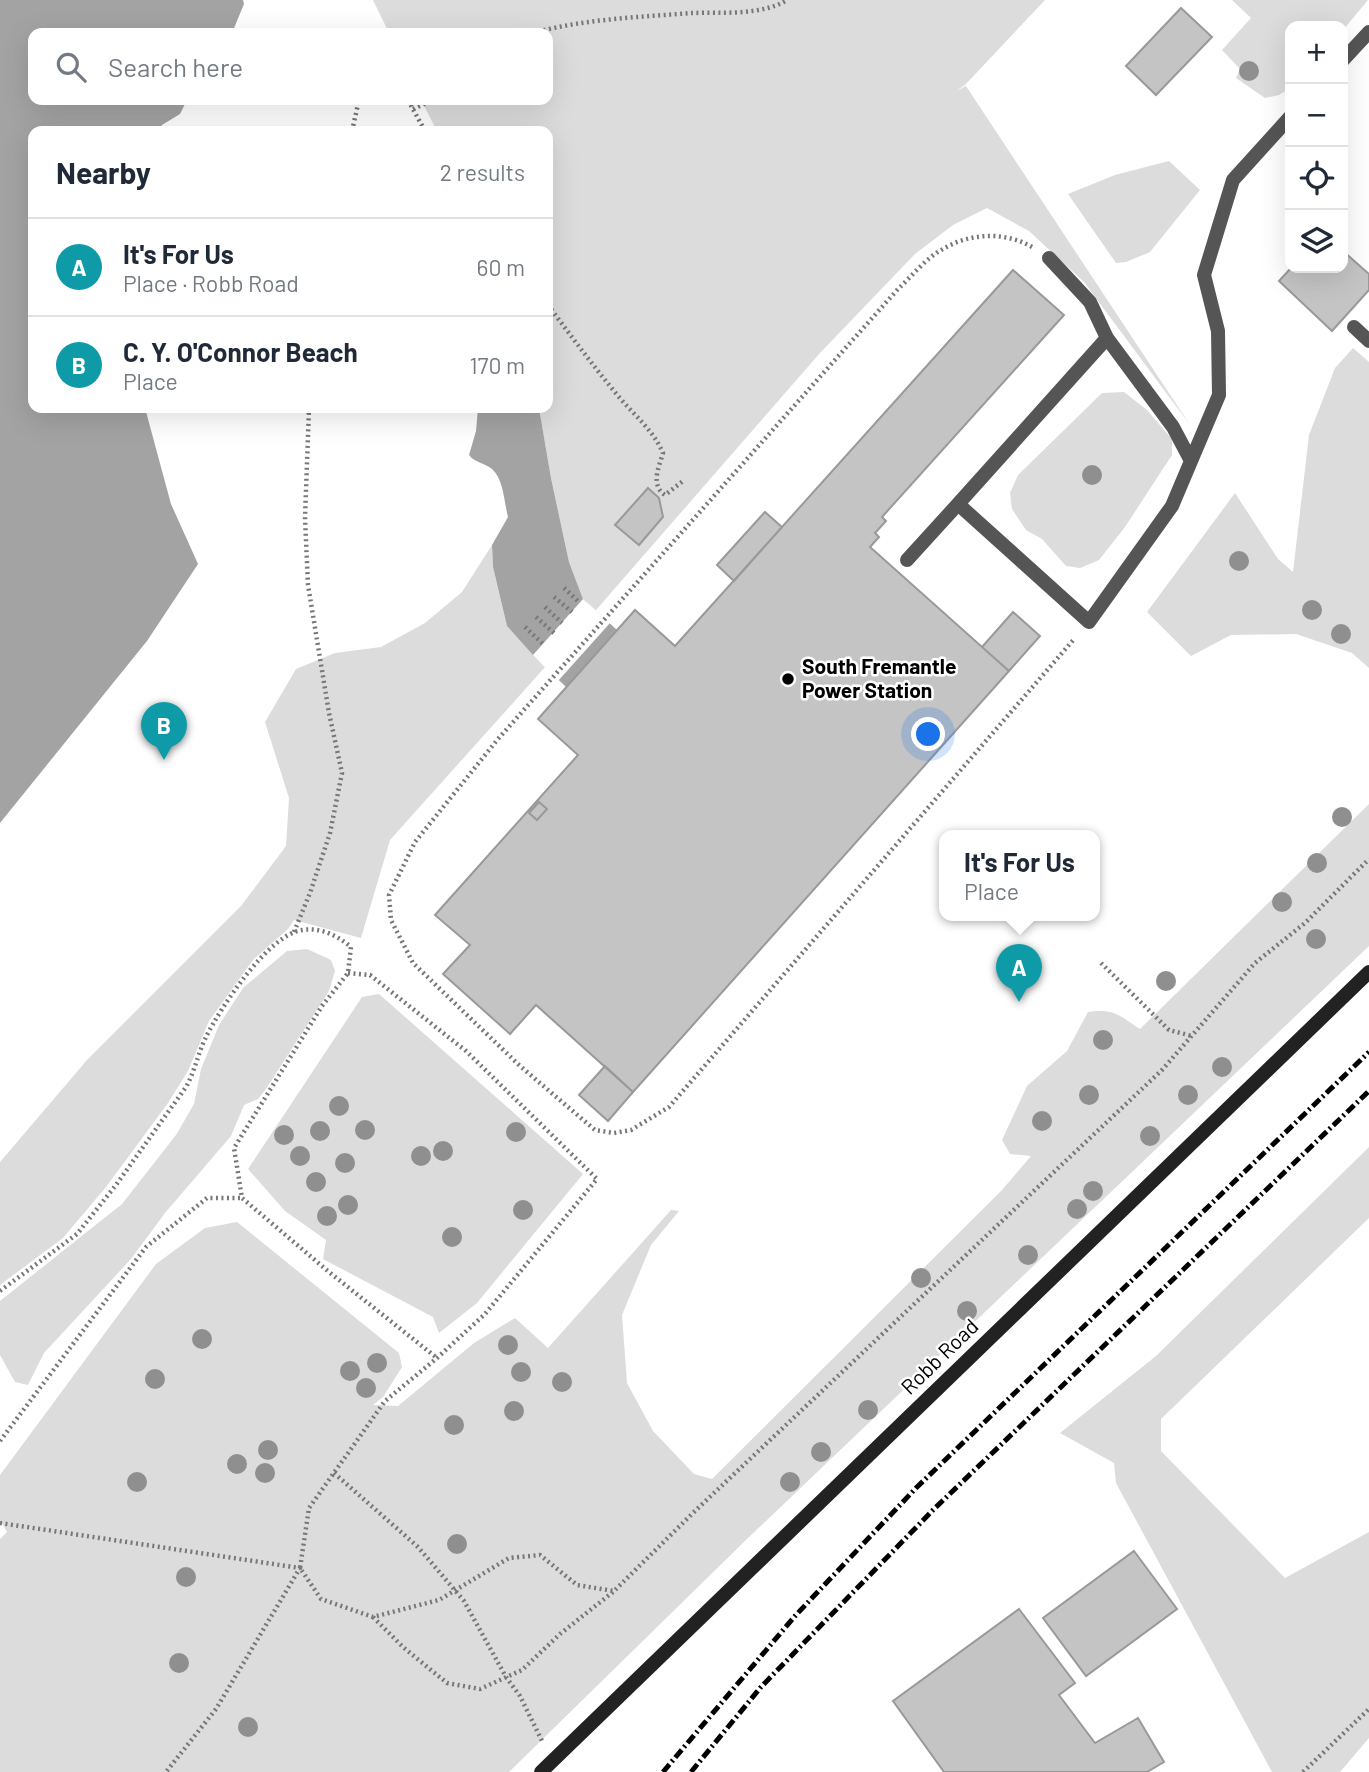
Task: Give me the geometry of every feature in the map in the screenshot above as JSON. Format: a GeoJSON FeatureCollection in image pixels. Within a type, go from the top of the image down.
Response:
{"type":"FeatureCollection","features":[{"type":"Feature","properties":{"kind":"street","name":"Robb Road"},"geometry":{"type":"LineString","coordinates":[[541,1772],[1369,972]]}},
{"type":"Feature","properties":{"kind":"lane"},"geometry":{"type":"LineString","coordinates":[[1348,55],[1369,32]]}},
{"type":"Feature","properties":{"kind":"lane"},"geometry":{"type":"LineString","coordinates":[[958,504],[1089,622],[1172,506],[1219,396],[1218,331],[1204,275],[1233,180],[1285,123]]}},
{"type":"Feature","properties":{"kind":"lane"},"geometry":{"type":"LineString","coordinates":[[1049,258],[1090,302],[1107,338],[1173,427],[1191,461]]}},
{"type":"Feature","properties":{"kind":"lane"},"geometry":{"type":"LineString","coordinates":[[1353,327],[1369,341]]}},
{"type":"Feature","properties":{"kind":"lane"},"geometry":{"type":"LineString","coordinates":[[907,560],[1107,338]]}},
{"type":"Feature","properties":{"kind":"path"},"geometry":{"type":"LineString","coordinates":[[550,28],[653,16],[755,9],[779,5],[787,0]]}},
{"type":"Feature","properties":{"kind":"path"},"geometry":{"type":"LineString","coordinates":[[353,126],[358,105]]}},
{"type":"Feature","properties":{"kind":"path"},"geometry":{"type":"LineString","coordinates":[[411,105],[422,126]]}},
{"type":"Feature","properties":{"kind":"path"},"geometry":{"type":"LineString","coordinates":[[413,109],[422,105]]}},
{"type":"Feature","properties":{"kind":"path"},"geometry":{"type":"LineString","coordinates":[[1049,258],[1023,243],[998,236],[972,236],[942,249],[898,289],[498,739],[415,842],[389,895],[391,920],[414,963],[520,1066],[595,1130],[614,1133],[631,1130],[669,1107],[1089,622]]}},
{"type":"Feature","properties":{"kind":"path"},"geometry":{"type":"LineString","coordinates":[[553,312],[582,351],[655,435],[663,453],[656,475],[660,492],[665,495],[683,481]]}},
{"type":"Feature","properties":{"kind":"path"},"geometry":{"type":"LineString","coordinates":[[294,932],[330,833],[341,773],[308,585],[305,518],[309,413]]}},
{"type":"Feature","properties":{"kind":"path"},"geometry":{"type":"LineString","coordinates":[[564,588],[580,603]]}},
{"type":"Feature","properties":{"kind":"path"},"geometry":{"type":"LineString","coordinates":[[554,597],[572,612]]}},
{"type":"Feature","properties":{"kind":"path"},"geometry":{"type":"LineString","coordinates":[[545,607],[562,623]]}},
{"type":"Feature","properties":{"kind":"path"},"geometry":{"type":"LineString","coordinates":[[536,617],[554,633]]}},
{"type":"Feature","properties":{"kind":"path"},"geometry":{"type":"LineString","coordinates":[[525,628],[544,644]]}},
{"type":"Feature","properties":{"kind":"path"},"geometry":{"type":"LineString","coordinates":[[0,1523],[300,1568],[321,1599],[373,1617],[404,1648],[447,1683],[480,1689],[522,1670],[560,1634],[614,1591],[696,1510],[1162,1070],[1255,963],[1306,923],[1369,859]]}},
{"type":"Feature","properties":{"kind":"path"},"geometry":{"type":"LineString","coordinates":[[0,1292],[77,1234],[116,1185],[186,1087],[194,1073],[205,1039],[245,976],[275,944],[294,932],[304,929],[335,934],[351,947],[348,972],[323,1006],[234,1148],[242,1198]]}},
{"type":"Feature","properties":{"kind":"path"},"geometry":{"type":"LineString","coordinates":[[1101,963],[1169,1030],[1192,1036]]}},
{"type":"Feature","properties":{"kind":"path"},"geometry":{"type":"LineString","coordinates":[[166,1772],[216,1709],[300,1568],[309,1508],[385,1401],[485,1314],[597,1179],[466,1051],[370,975],[348,972]]}},
{"type":"Feature","properties":{"kind":"path"},"geometry":{"type":"LineString","coordinates":[[0,1441],[146,1247],[208,1198],[242,1198],[437,1358]]}},
{"type":"Feature","properties":{"kind":"path"},"geometry":{"type":"LineString","coordinates":[[334,1473],[418,1547],[464,1601],[506,1677],[520,1696],[545,1747]]}},
{"type":"Feature","properties":{"kind":"path"},"geometry":{"type":"LineString","coordinates":[[373,1617],[439,1600],[509,1558],[540,1555],[577,1585],[614,1591]]}},
{"type":"Feature","properties":{"kind":"path"},"geometry":{"type":"LineString","coordinates":[[1303,1772],[1369,1709]]}},
{"type":"Feature","properties":{"kind":"shaded area"},"geometry":{"type":"Polygon","coordinates":[[[0,0],[243,0],[244,4],[234,28],[28,28],[28,105],[184,105],[180,114],[162,126],[28,126],[28,413],[146,413],[171,504],[198,564],[147,641],[0,823],[0,0]]]}},
{"type":"Feature","properties":{"kind":"shaded area"},"geometry":{"type":"Polygon","coordinates":[[[373,0],[1045,0],[965,85],[956,91],[966,86],[1190,425],[1084,282],[1029,231],[987,208],[953,225],[915,254],[820,353],[596,610],[583,599],[569,562],[540,413],[553,413],[553,126],[434,126],[424,105],[553,105],[553,28],[387,28],[373,0]]]}},
{"type":"Feature","properties":{"kind":"shaded area"},"geometry":{"type":"Polygon","coordinates":[[[1232,0],[1368,0],[1348,24],[1348,21],[1285,21],[1285,91],[1265,98],[1236,78],[1240,69],[1222,50],[1251,18],[1232,0]]]}},
{"type":"Feature","properties":{"kind":"shaded area"},"geometry":{"type":"Polygon","coordinates":[[[1169,161],[1200,190],[1150,252],[1126,262],[1116,263],[1068,194],[1115,175],[1169,161]]]}},
{"type":"Feature","properties":{"kind":"shaded area"},"geometry":{"type":"Polygon","coordinates":[[[1353,348],[1369,362],[1369,668],[1352,653],[1296,634],[1231,635],[1191,656],[1147,612],[1235,493],[1278,559],[1293,572],[1309,435],[1335,368],[1353,348]]]}},
{"type":"Feature","properties":{"kind":"shaded area"},"geometry":{"type":"Polygon","coordinates":[[[1124,392],[1147,410],[1172,439],[1172,455],[1125,527],[1099,560],[1080,568],[1066,566],[1042,539],[1026,530],[1012,509],[1010,493],[1018,475],[1102,393],[1124,392]]]}},
{"type":"Feature","properties":{"kind":"shaded area"},"geometry":{"type":"Polygon","coordinates":[[[478,413],[540,413],[569,562],[583,599],[617,630],[566,687],[507,626],[493,567],[492,545],[508,517],[496,474],[469,455],[478,413]]]}},
{"type":"Feature","properties":{"kind":"shaded area"},"geometry":{"type":"Polygon","coordinates":[[[492,545],[493,567],[507,626],[546,666],[390,840],[361,938],[294,920],[288,929],[253,960],[209,1021],[188,1071],[168,1103],[106,1187],[63,1238],[0,1285],[0,1162],[87,1060],[241,906],[286,846],[289,798],[265,722],[296,669],[335,653],[381,647],[425,623],[462,592],[492,545]]]}},
{"type":"Feature","properties":{"kind":"shaded area"},"geometry":{"type":"Polygon","coordinates":[[[1369,804],[1369,946],[748,1538],[509,1772],[0,1772],[0,1539],[7,1532],[0,1520],[0,1475],[156,1264],[205,1228],[237,1222],[399,1353],[402,1367],[383,1397],[373,1405],[398,1406],[474,1343],[515,1318],[548,1348],[671,1210],[679,1211],[651,1245],[622,1315],[627,1383],[653,1431],[694,1474],[712,1479],[1002,1190],[1031,1156],[1010,1154],[1002,1140],[1027,1086],[1067,1051],[1088,1012],[1111,1012],[1140,1029],[1369,804]]]}},
{"type":"Feature","properties":{"kind":"shaded area"},"geometry":{"type":"Polygon","coordinates":[[[307,949],[331,960],[335,971],[329,991],[266,1089],[258,1099],[244,1105],[231,1136],[165,1213],[131,1259],[44,1353],[28,1385],[15,1382],[0,1355],[0,1301],[122,1204],[176,1135],[194,1104],[201,1069],[219,1025],[243,988],[287,951],[307,949]]]}},
{"type":"Feature","properties":{"kind":"shaded area"},"geometry":{"type":"Polygon","coordinates":[[[379,994],[583,1174],[477,1303],[439,1333],[433,1317],[323,1259],[326,1240],[285,1211],[248,1169],[362,997],[379,994]]]}},
{"type":"Feature","properties":{"kind":"shaded area"},"geometry":{"type":"Polygon","coordinates":[[[1369,1147],[1369,1218],[1161,1419],[1161,1451],[1285,1578],[1369,1532],[1369,1738],[1340,1772],[1272,1772],[1116,1483],[1114,1463],[1060,1433],[1156,1356],[1369,1147]]]}},
{"type":"Feature","properties":{"kind":"pier"},"geometry":{"type":"Polygon","coordinates":[[[583,599],[610,623],[558,681],[533,655],[583,599]]]}},
{"type":"Feature","properties":{"kind":"building"},"geometry":{"type":"Polygon","coordinates":[[[1181,8],[1212,37],[1156,95],[1126,66],[1181,8]]]}},
{"type":"Feature","properties":{"kind":"building"},"geometry":{"type":"Polygon","coordinates":[[[1348,255],[1369,274],[1369,290],[1332,331],[1279,281],[1286,273],[1348,273],[1348,255]]]}},
{"type":"Feature","properties":{"kind":"building","name":"South Fremantle Power Station"},"geometry":{"type":"Polygon","coordinates":[[[1013,270],[1064,315],[882,517],[886,521],[875,533],[879,537],[870,547],[1009,671],[633,1092],[536,1005],[510,1034],[443,974],[470,945],[435,915],[578,755],[538,719],[635,610],[675,646],[1013,270]]]}},
{"type":"Feature","properties":{"kind":"building"},"geometry":{"type":"Polygon","coordinates":[[[648,488],[659,498],[663,517],[639,545],[615,525],[648,488]]]}},
{"type":"Feature","properties":{"kind":"building"},"geometry":{"type":"Polygon","coordinates":[[[765,512],[782,527],[734,581],[717,565],[765,512]]]}},
{"type":"Feature","properties":{"kind":"building"},"geometry":{"type":"Polygon","coordinates":[[[1013,612],[1040,636],[1009,671],[982,647],[1013,612]]]}},
{"type":"Feature","properties":{"kind":"building"},"geometry":{"type":"Polygon","coordinates":[[[539,802],[547,809],[537,820],[529,813],[539,802]]]}},
{"type":"Feature","properties":{"kind":"building"},"geometry":{"type":"Polygon","coordinates":[[[605,1066],[633,1092],[608,1121],[579,1095],[605,1066]]]}},
{"type":"Feature","properties":{"kind":"building"},"geometry":{"type":"Polygon","coordinates":[[[1134,1551],[1177,1609],[1086,1676],[1043,1618],[1134,1551]]]}},
{"type":"Feature","properties":{"kind":"building"},"geometry":{"type":"Polygon","coordinates":[[[1019,1609],[1075,1683],[1059,1695],[1095,1743],[1138,1718],[1164,1762],[1147,1772],[944,1772],[893,1701],[1019,1609]]]}},
{"type":"Feature","properties":{"kind":"railway"},"geometry":{"type":"LineString","coordinates":[[663,1772],[795,1616],[916,1488],[1369,1052]]}},
{"type":"Feature","properties":{"kind":"railway"},"geometry":{"type":"LineString","coordinates":[[691,1772],[761,1687],[933,1510],[1369,1091]]}},
{"type":"Feature","properties":{"kind":"place","name":"South Fremantle Power Station"},"geometry":{"type":"Point","coordinates":[788,679]}},
{"type":"Feature","properties":{"kind":"place","name":"C. Y. O'Connor Beach"},"geometry":{"type":"Point","coordinates":[164,760]}},
{"type":"Feature","properties":{"kind":"place","name":"It's For Us"},"geometry":{"type":"Point","coordinates":[1019,1002]}}]}
